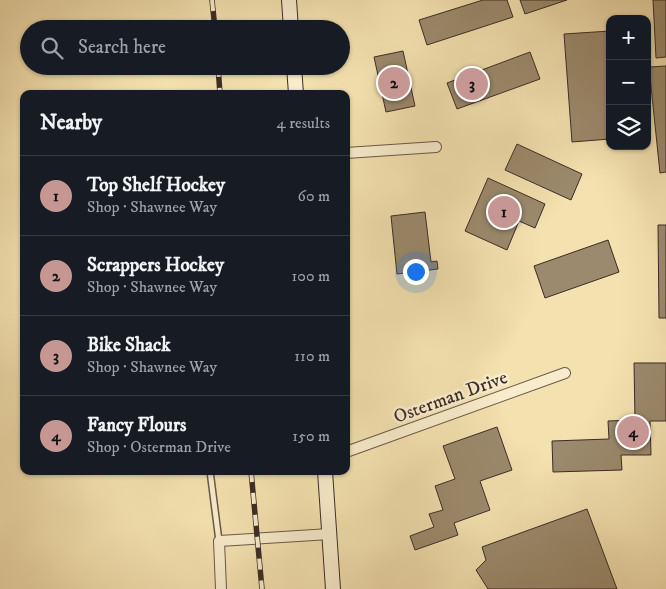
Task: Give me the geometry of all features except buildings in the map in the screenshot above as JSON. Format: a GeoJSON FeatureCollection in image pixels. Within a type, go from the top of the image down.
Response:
{"type":"FeatureCollection","features":[{"type":"Feature","properties":{"kind":"street"},"geometry":{"type":"LineString","coordinates":[[289,0],[290,20]]}},
{"type":"Feature","properties":{"kind":"street"},"geometry":{"type":"LineString","coordinates":[[295,75],[296,90]]}},
{"type":"Feature","properties":{"kind":"street"},"geometry":{"type":"LineString","coordinates":[[350,153],[436,146]]}},
{"type":"Feature","properties":{"kind":"street","name":"Osterman Drive"},"geometry":{"type":"LineString","coordinates":[[350,451],[565,373]]}},
{"type":"Feature","properties":{"kind":"street"},"geometry":{"type":"LineString","coordinates":[[325,475],[333,589]]}},
{"type":"Feature","properties":{"kind":"street"},"geometry":{"type":"LineString","coordinates":[[221,589],[219,541],[330,534]]}},
{"type":"Feature","properties":{"kind":"lane"},"geometry":{"type":"LineString","coordinates":[[211,475],[219,541]]}},
{"type":"Feature","properties":{"kind":"railway"},"geometry":{"type":"LineString","coordinates":[[212,0],[214,20]]}},
{"type":"Feature","properties":{"kind":"railway"},"geometry":{"type":"LineString","coordinates":[[219,75],[220,90]]}},
{"type":"Feature","properties":{"kind":"railway"},"geometry":{"type":"LineString","coordinates":[[251,475],[262,589]]}},
{"type":"Feature","properties":{"kind":"place","name":"Scrappers Hockey"},"geometry":{"type":"Point","coordinates":[394,83]}},
{"type":"Feature","properties":{"kind":"place","name":"Bike Shack"},"geometry":{"type":"Point","coordinates":[472,84]}},
{"type":"Feature","properties":{"kind":"place","name":"Top Shelf Hockey"},"geometry":{"type":"Point","coordinates":[504,212]}},
{"type":"Feature","properties":{"kind":"place","name":"Fancy Flours"},"geometry":{"type":"Point","coordinates":[633,432]}}]}
